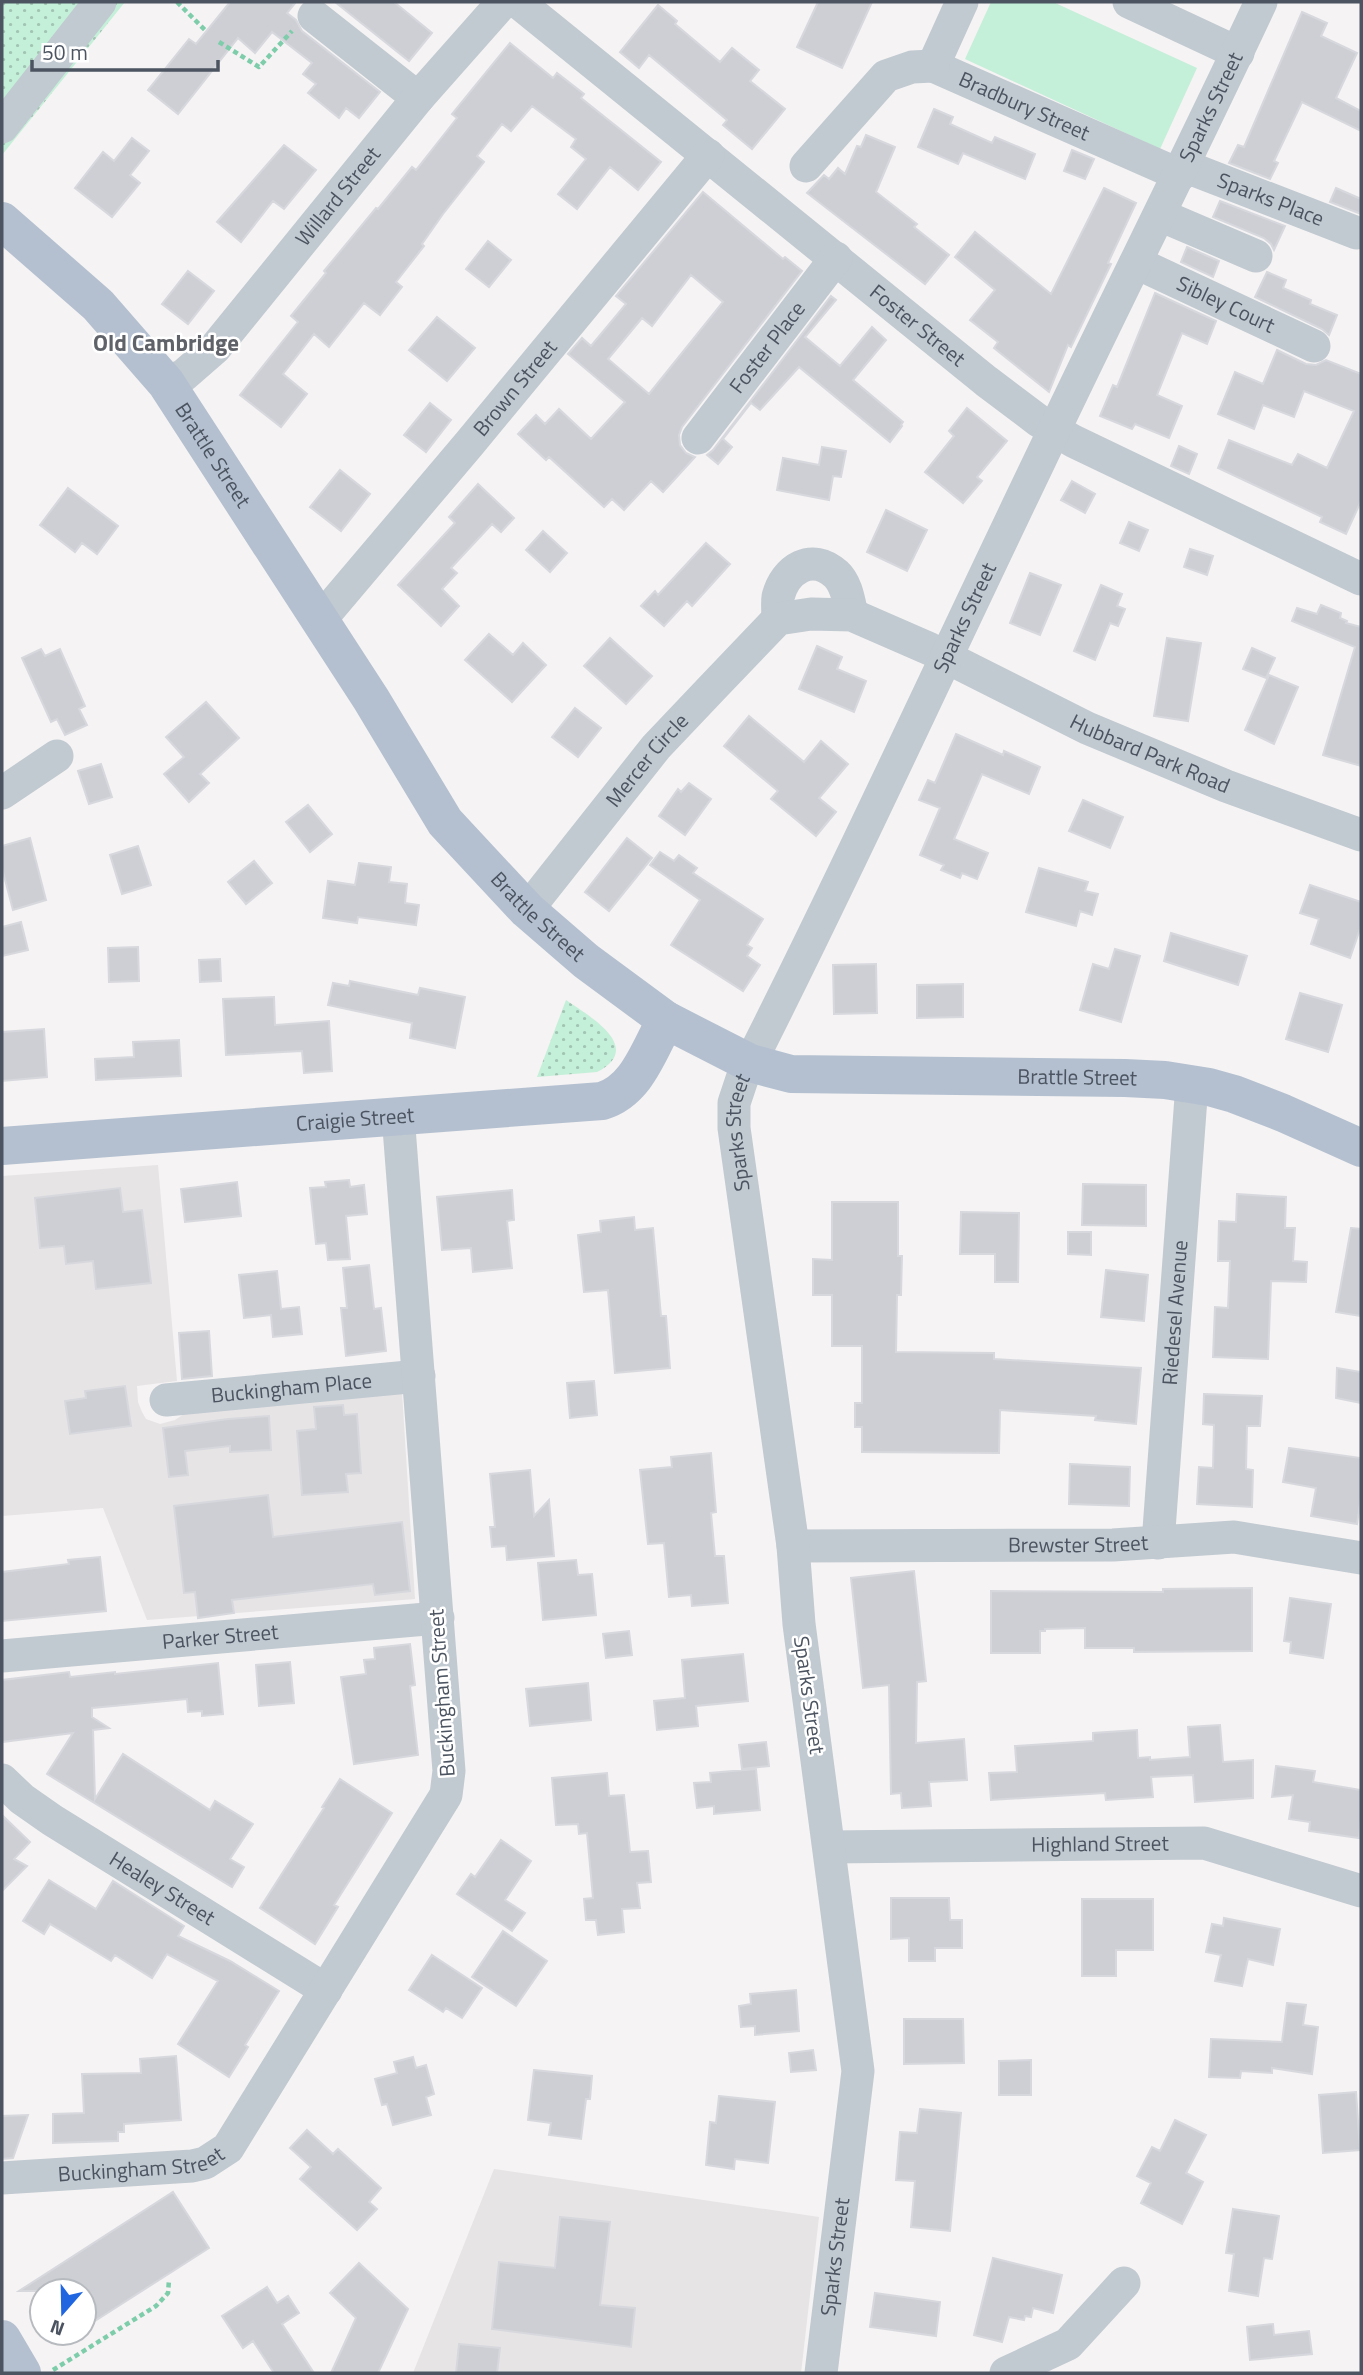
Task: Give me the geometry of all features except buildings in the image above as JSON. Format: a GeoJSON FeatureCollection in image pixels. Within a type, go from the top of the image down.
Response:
{"type":"FeatureCollection","features":[{"type":"Feature","properties":{"kind":"main road","name":"Brattle Street"},"geometry":{"type":"LineString","coordinates":[[2,220],[98,305],[166,383],[371,699],[445,822],[527,911],[586,961],[666,1020],[750,1063],[791,1074],[1125,1078],[1192,1084],[1234,1094],[1361,1148]]}},
{"type":"Feature","properties":{"kind":"main road","name":"Craigie Street"},"geometry":{"type":"LineString","coordinates":[[2,1146],[602,1101],[622,1091],[640,1068],[666,1020]]}},
{"type":"Feature","properties":{"kind":"main road"},"geometry":{"type":"LineString","coordinates":[[2,2339],[22,2373]]}},
{"type":"Feature","properties":{"kind":"street"},"geometry":{"type":"LineString","coordinates":[[2,127],[100,2]]}},
{"type":"Feature","properties":{"kind":"street","name":"Willard Street"},"geometry":{"type":"LineString","coordinates":[[166,383],[184,375],[215,348],[418,98],[503,2]]}},
{"type":"Feature","properties":{"kind":"street","name":"Foster Street"},"geometry":{"type":"LineString","coordinates":[[518,2],[1039,421],[1073,441],[1361,579]]}},
{"type":"Feature","properties":{"kind":"street","name":"Bradbury Street"},"geometry":{"type":"LineString","coordinates":[[962,2],[933,65],[1182,170]]}},
{"type":"Feature","properties":{"kind":"street"},"geometry":{"type":"LineString","coordinates":[[1129,2],[1238,53]]}},
{"type":"Feature","properties":{"kind":"street","name":"Sparks Street"},"geometry":{"type":"LineString","coordinates":[[831,2372],[858,2071],[799,1624],[793,1546],[734,1128],[735,1099],[1261,2]]}},
{"type":"Feature","properties":{"kind":"street"},"geometry":{"type":"LineString","coordinates":[[314,16],[418,98]]}},
{"type":"Feature","properties":{"kind":"street"},"geometry":{"type":"LineString","coordinates":[[807,166],[886,76],[912,67],[933,65]]}},
{"type":"Feature","properties":{"kind":"street","name":"Brown Street"},"geometry":{"type":"LineString","coordinates":[[320,620],[470,444],[708,155]]}},
{"type":"Feature","properties":{"kind":"street","name":"Sparks Place"},"geometry":{"type":"LineString","coordinates":[[1182,170],[1357,233]]}},
{"type":"Feature","properties":{"kind":"street"},"geometry":{"type":"LineString","coordinates":[[1160,215],[1256,256]]}},
{"type":"Feature","properties":{"kind":"street","name":"Foster Place"},"geometry":{"type":"LineString","coordinates":[[698,438],[836,258]]}},
{"type":"Feature","properties":{"kind":"street","name":"Sibley Court"},"geometry":{"type":"LineString","coordinates":[[1137,263],[1314,346]]}},
{"type":"Feature","properties":{"kind":"street"},"geometry":{"type":"LineString","coordinates":[[852,615],[847,593],[837,575],[819,565],[805,564],[791,571],[778,598],[778,620],[811,614],[852,615],[946,657]]}},
{"type":"Feature","properties":{"kind":"street","name":"Mercer Circle"},"geometry":{"type":"LineString","coordinates":[[527,911],[656,747],[778,620]]}},
{"type":"Feature","properties":{"kind":"street","name":"Hubbard Park Road"},"geometry":{"type":"LineString","coordinates":[[946,657],[1100,733],[1226,786],[1361,835]]}},
{"type":"Feature","properties":{"kind":"street"},"geometry":{"type":"LineString","coordinates":[[2,793],[57,756]]}},
{"type":"Feature","properties":{"kind":"street","name":"Riedesel Avenue"},"geometry":{"type":"LineString","coordinates":[[1158,1543],[1192,1084]]}},
{"type":"Feature","properties":{"kind":"street","name":"Buckingham Street"},"geometry":{"type":"LineString","coordinates":[[2,2178],[192,2166],[217,2157],[235,2138],[446,1795],[450,1771],[398,1115]]}},
{"type":"Feature","properties":{"kind":"street","name":"Buckingham Place"},"geometry":{"type":"LineString","coordinates":[[166,1400],[419,1376]]}},
{"type":"Feature","properties":{"kind":"street","name":"Brewster Street"},"geometry":{"type":"LineString","coordinates":[[793,1546],[1113,1545],[1234,1537],[1361,1558]]}},
{"type":"Feature","properties":{"kind":"street","name":"Parker Street"},"geometry":{"type":"LineString","coordinates":[[2,1656],[438,1618]]}},
{"type":"Feature","properties":{"kind":"street","name":"Healey Street"},"geometry":{"type":"LineString","coordinates":[[2,1780],[51,1820],[326,1990]]}},
{"type":"Feature","properties":{"kind":"street","name":"Highland Street"},"geometry":{"type":"LineString","coordinates":[[830,1847],[1204,1843],[1361,1891]]}},
{"type":"Feature","properties":{"kind":"street"},"geometry":{"type":"LineString","coordinates":[[1006,2373],[1068,2344],[1124,2283]]}},
{"type":"Feature","properties":{"kind":"path"},"geometry":{"type":"LineString","coordinates":[[177,2],[206,31]]}},
{"type":"Feature","properties":{"kind":"path"},"geometry":{"type":"LineString","coordinates":[[219,42],[259,67],[309,12],[314,16]]}},
{"type":"Feature","properties":{"kind":"path"},"geometry":{"type":"LineString","coordinates":[[48,2373],[156,2306],[168,2293],[169,2280]]}},
{"type":"Feature","properties":{"kind":"shaded area"},"geometry":{"type":"Polygon","coordinates":[[[158,1165],[177,1381],[137,1386],[138,1402],[146,1419],[160,1424],[175,1420],[190,1410],[402,1392],[415,1599],[147,1620],[103,1508],[2,1516],[2,1176],[158,1165]]]}},
{"type":"Feature","properties":{"kind":"shaded area"},"geometry":{"type":"Polygon","coordinates":[[[494,2169],[819,2217],[801,2373],[413,2373],[494,2169]]]}},
{"type":"Feature","properties":{"kind":"green space"},"geometry":{"type":"Polygon","coordinates":[[[2,2],[125,2],[2,155],[2,2]]]}},
{"type":"Feature","properties":{"kind":"green space"},"geometry":{"type":"Polygon","coordinates":[[[991,2],[1053,2],[1197,68],[1160,149],[965,59],[991,2]]]}},
{"type":"Feature","properties":{"kind":"green space"},"geometry":{"type":"Polygon","coordinates":[[[566,1000],[608,1032],[616,1052],[611,1062],[597,1072],[537,1077],[566,1000]]]}},
{"type":"Feature","properties":{"kind":"district","name":"Old Cambridge"},"geometry":{"type":"Point","coordinates":[166,343]}}]}
